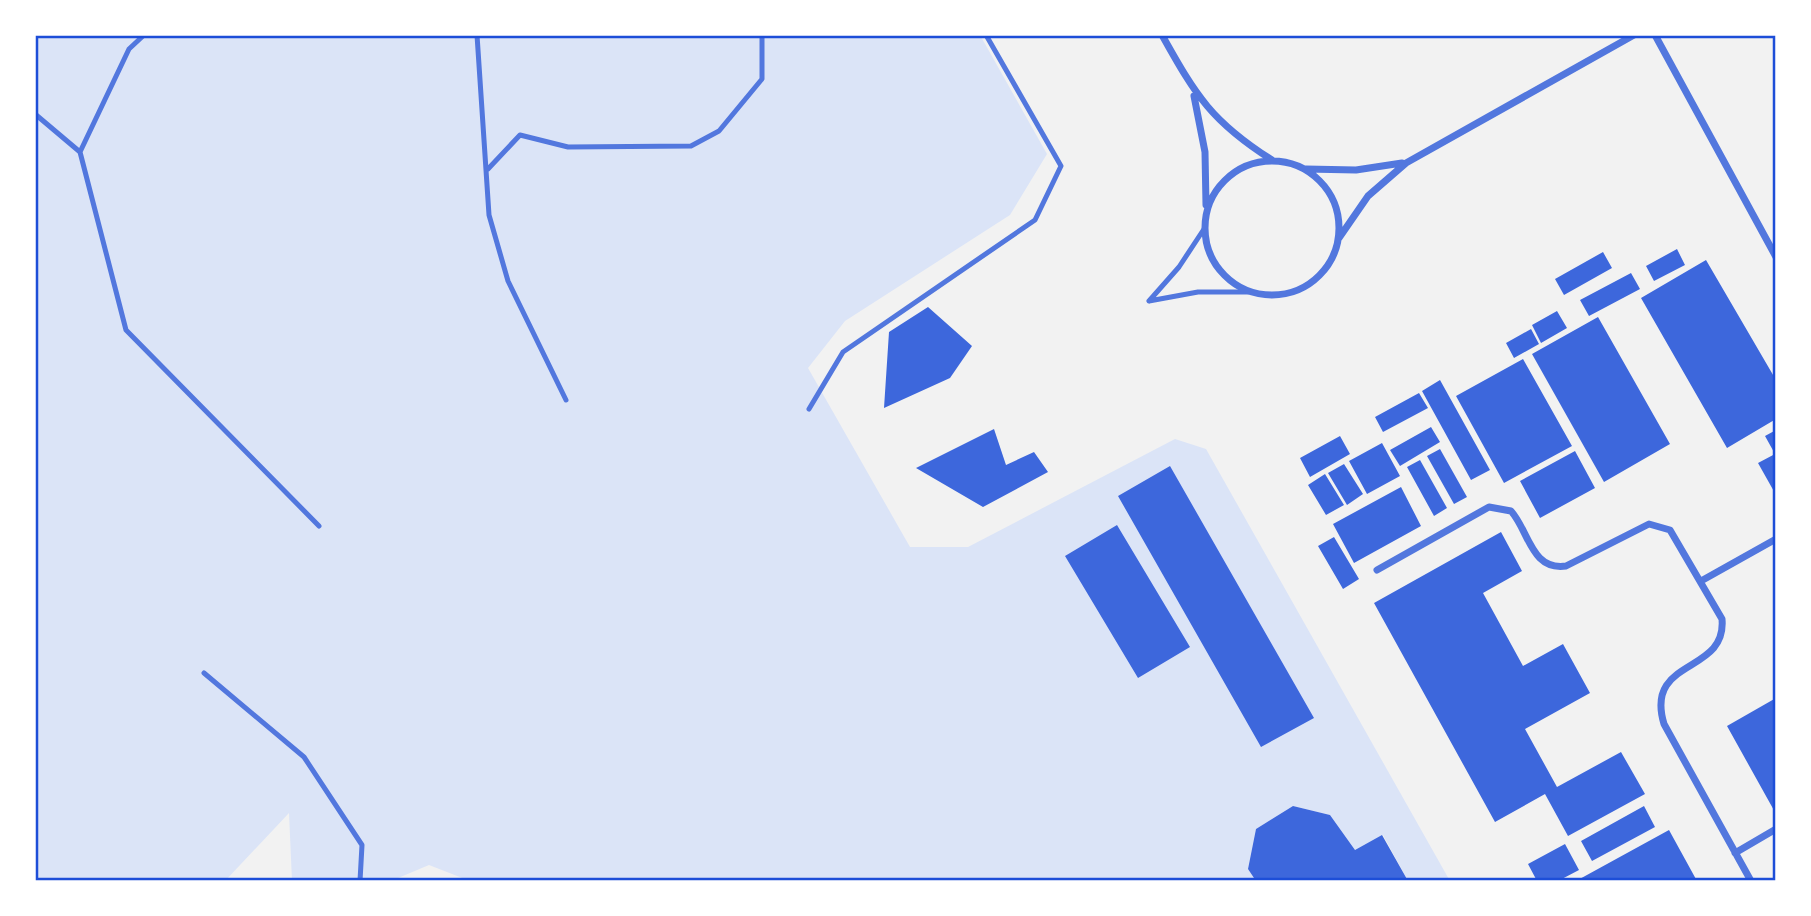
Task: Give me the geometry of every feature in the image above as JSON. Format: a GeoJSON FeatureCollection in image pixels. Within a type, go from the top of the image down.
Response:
{"type":"FeatureCollection","features":[{"type":"Feature","properties":{"kind":"street"},"geometry":{"type":"LineString","coordinates":[[1162,35],[1193,92],[1229,130],[1272,160],[1305,169],[1356,170],[1406,163]]}},
{"type":"Feature","properties":{"kind":"street"},"geometry":{"type":"LineString","coordinates":[[1338,238],[1368,196],[1406,163],[1634,35]]}},
{"type":"Feature","properties":{"kind":"street"},"geometry":{"type":"LineString","coordinates":[[1655,35],[1776,257]]}},
{"type":"Feature","properties":{"kind":"street"},"geometry":{"type":"LineString","coordinates":[[1193,92],[1205,152],[1204,229],[1207,249],[1217,267],[1231,282],[1248,292],[1268,296],[1287,294],[1306,286],[1321,274],[1332,257],[1338,238],[1339,218],[1333,199],[1321,181],[1305,169]]}},
{"type":"Feature","properties":{"kind":"street"},"geometry":{"type":"LineString","coordinates":[[1206,212],[1212,195],[1223,181],[1254,163],[1272,160]]}},
{"type":"Feature","properties":{"kind":"street"},"geometry":{"type":"LineString","coordinates":[[1377,570],[1489,507],[1497,506],[1504,507],[1516,517],[1537,557],[1559,567],[1639,527],[1660,525],[1676,538],[1722,619],[1721,636],[1713,652],[1674,674],[1665,684],[1660,711],[1664,724],[1751,881]]}},
{"type":"Feature","properties":{"kind":"street"},"geometry":{"type":"LineString","coordinates":[[1701,582],[1776,540]]}},
{"type":"Feature","properties":{"kind":"street"},"geometry":{"type":"LineString","coordinates":[[1735,853],[1776,829]]}},
{"type":"Feature","properties":{"kind":"lane"},"geometry":{"type":"LineString","coordinates":[[80,152],[129,49],[144,35]]}},
{"type":"Feature","properties":{"kind":"lane"},"geometry":{"type":"LineString","coordinates":[[477,35],[489,215],[508,281],[566,400]]}},
{"type":"Feature","properties":{"kind":"lane"},"geometry":{"type":"LineString","coordinates":[[488,169],[520,135],[568,147],[691,146],[719,131],[762,79],[762,35]]}},
{"type":"Feature","properties":{"kind":"lane"},"geometry":{"type":"LineString","coordinates":[[810,409],[843,352],[1035,220],[1061,166],[986,35]]}},
{"type":"Feature","properties":{"kind":"lane"},"geometry":{"type":"LineString","coordinates":[[35,114],[80,152],[126,330],[318,526]]}},
{"type":"Feature","properties":{"kind":"lane"},"geometry":{"type":"LineString","coordinates":[[1204,229],[1179,268],[1149,302],[1198,292],[1248,292]]}},
{"type":"Feature","properties":{"kind":"lane"},"geometry":{"type":"LineString","coordinates":[[204,673],[304,757],[362,845],[360,881]]}},
{"type":"Feature","properties":{"kind":"shaded area"},"geometry":{"type":"Polygon","coordinates":[[[35,35],[980,35],[1047,154],[1010,215],[845,321],[808,368],[910,547],[968,547],[1175,439],[1206,449],[1450,881],[1408,881],[1383,835],[1355,850],[1330,815],[1293,806],[1256,829],[1248,869],[1256,881],[470,881],[429,865],[391,881],[292,881],[289,813],[225,881],[35,881],[35,35]]]}},
{"type":"Feature","properties":{"kind":"building"},"geometry":{"type":"Polygon","coordinates":[[[1677,249],[1685,265],[1654,281],[1646,266],[1677,249]]]}},
{"type":"Feature","properties":{"kind":"building"},"geometry":{"type":"Polygon","coordinates":[[[1603,252],[1612,268],[1564,295],[1555,279],[1603,252]]]}},
{"type":"Feature","properties":{"kind":"building"},"geometry":{"type":"Polygon","coordinates":[[[1706,260],[1776,380],[1776,419],[1727,448],[1641,298],[1706,260]]]}},
{"type":"Feature","properties":{"kind":"building"},"geometry":{"type":"Polygon","coordinates":[[[1631,273],[1640,289],[1589,316],[1580,300],[1631,273]]]}},
{"type":"Feature","properties":{"kind":"building"},"geometry":{"type":"Polygon","coordinates":[[[928,307],[972,346],[950,378],[884,408],[889,332],[928,307]]]}},
{"type":"Feature","properties":{"kind":"building"},"geometry":{"type":"Polygon","coordinates":[[[1557,311],[1567,328],[1541,343],[1532,325],[1557,311]]]}},
{"type":"Feature","properties":{"kind":"building"},"geometry":{"type":"Polygon","coordinates":[[[1598,317],[1670,444],[1604,482],[1532,354],[1598,317]]]}},
{"type":"Feature","properties":{"kind":"building"},"geometry":{"type":"Polygon","coordinates":[[[1531,329],[1539,344],[1514,358],[1506,343],[1531,329]]]}},
{"type":"Feature","properties":{"kind":"building"},"geometry":{"type":"Polygon","coordinates":[[[1523,359],[1572,446],[1504,483],[1456,396],[1523,359]]]}},
{"type":"Feature","properties":{"kind":"building"},"geometry":{"type":"Polygon","coordinates":[[[1440,380],[1490,470],[1471,480],[1422,391],[1440,380]]]}},
{"type":"Feature","properties":{"kind":"building"},"geometry":{"type":"Polygon","coordinates":[[[1419,393],[1428,408],[1383,432],[1375,417],[1419,393]]]}},
{"type":"Feature","properties":{"kind":"building"},"geometry":{"type":"Polygon","coordinates":[[[1431,427],[1440,442],[1400,466],[1390,450],[1431,427]]]}},
{"type":"Feature","properties":{"kind":"building"},"geometry":{"type":"Polygon","coordinates":[[[994,429],[1006,465],[1034,452],[1048,472],[983,507],[916,468],[994,429]]]}},
{"type":"Feature","properties":{"kind":"building"},"geometry":{"type":"Polygon","coordinates":[[[1776,430],[1776,495],[1758,463],[1775,454],[1765,436],[1776,430]]]}},
{"type":"Feature","properties":{"kind":"building"},"geometry":{"type":"Polygon","coordinates":[[[1340,436],[1350,454],[1310,477],[1300,458],[1340,436]]]}},
{"type":"Feature","properties":{"kind":"building"},"geometry":{"type":"Polygon","coordinates":[[[1382,443],[1400,476],[1367,494],[1349,461],[1382,443]]]}},
{"type":"Feature","properties":{"kind":"building"},"geometry":{"type":"Polygon","coordinates":[[[1440,449],[1467,497],[1454,504],[1427,456],[1440,449]]]}},
{"type":"Feature","properties":{"kind":"building"},"geometry":{"type":"Polygon","coordinates":[[[1575,451],[1595,488],[1540,518],[1520,481],[1575,451]]]}},
{"type":"Feature","properties":{"kind":"building"},"geometry":{"type":"Polygon","coordinates":[[[1420,460],[1447,508],[1434,516],[1407,467],[1420,460]]]}},
{"type":"Feature","properties":{"kind":"building"},"geometry":{"type":"Polygon","coordinates":[[[1344,464],[1363,494],[1347,505],[1328,473],[1344,464]]]}},
{"type":"Feature","properties":{"kind":"building"},"geometry":{"type":"Polygon","coordinates":[[[1170,466],[1314,718],[1261,747],[1118,496],[1170,466]]]}},
{"type":"Feature","properties":{"kind":"building"},"geometry":{"type":"Polygon","coordinates":[[[1325,474],[1344,505],[1326,515],[1308,485],[1325,474]]]}},
{"type":"Feature","properties":{"kind":"building"},"geometry":{"type":"Polygon","coordinates":[[[1401,487],[1421,526],[1354,563],[1333,524],[1401,487]]]}},
{"type":"Feature","properties":{"kind":"building"},"geometry":{"type":"Polygon","coordinates":[[[1117,525],[1190,647],[1138,678],[1065,556],[1117,525]]]}},
{"type":"Feature","properties":{"kind":"building"},"geometry":{"type":"Polygon","coordinates":[[[1501,532],[1522,571],[1483,593],[1523,666],[1563,644],[1590,693],[1525,729],[1557,787],[1621,752],[1645,794],[1568,836],[1545,794],[1495,822],[1374,603],[1501,532]]]}},
{"type":"Feature","properties":{"kind":"building"},"geometry":{"type":"Polygon","coordinates":[[[1334,537],[1359,579],[1343,589],[1318,546],[1334,537]]]}},
{"type":"Feature","properties":{"kind":"building"},"geometry":{"type":"Polygon","coordinates":[[[1776,698],[1776,814],[1727,726],[1776,698]]]}},
{"type":"Feature","properties":{"kind":"building"},"geometry":{"type":"Polygon","coordinates":[[[1293,806],[1330,815],[1355,850],[1382,835],[1408,881],[1256,881],[1248,869],[1256,829],[1293,806]]]}},
{"type":"Feature","properties":{"kind":"building"},"geometry":{"type":"Polygon","coordinates":[[[1644,806],[1655,827],[1592,861],[1581,841],[1644,806]]]}},
{"type":"Feature","properties":{"kind":"building"},"geometry":{"type":"Polygon","coordinates":[[[1669,830],[1697,881],[1576,881],[1669,830]]]}},
{"type":"Feature","properties":{"kind":"building"},"geometry":{"type":"Polygon","coordinates":[[[1565,844],[1579,870],[1558,881],[1537,881],[1528,864],[1565,844]]]}}]}
